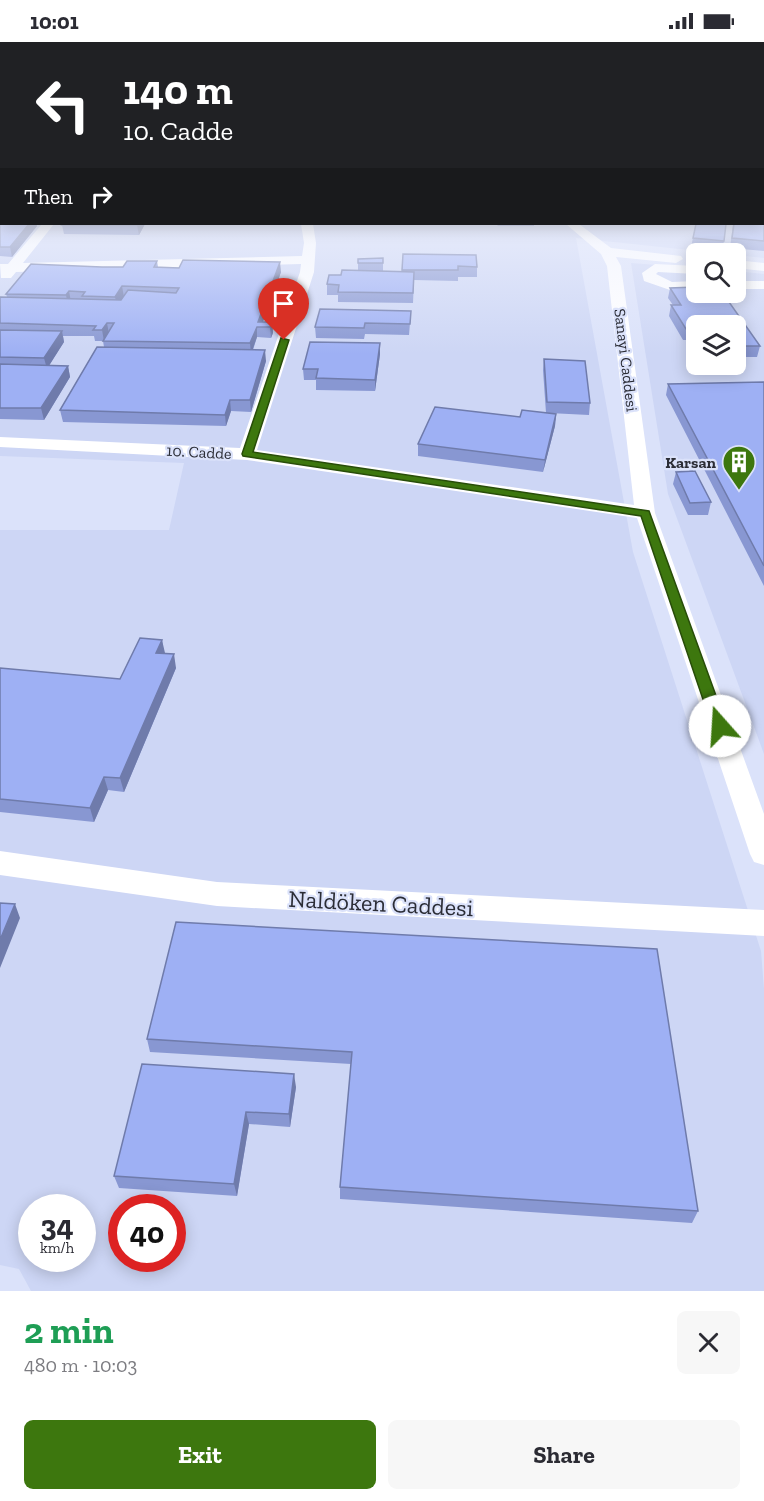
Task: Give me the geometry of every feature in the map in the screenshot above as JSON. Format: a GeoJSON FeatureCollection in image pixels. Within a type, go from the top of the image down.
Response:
{"type":"FeatureCollection","features":[{"type":"Feature","properties":{"kind":"street"},"geometry":{"type":"LineString","coordinates":[[0,280],[7,268],[36,237]]}},
{"type":"Feature","properties":{"kind":"street"},"geometry":{"type":"LineString","coordinates":[[247,454],[309,260],[308,237]]}},
{"type":"Feature","properties":{"kind":"street"},"geometry":{"type":"LineString","coordinates":[[589,237],[607,252],[686,260]]}},
{"type":"Feature","properties":{"kind":"street","name":"Sanayi Caddesi"},"geometry":{"type":"LineString","coordinates":[[607,252],[614,266],[645,513],[764,854]]}},
{"type":"Feature","properties":{"kind":"street"},"geometry":{"type":"LineString","coordinates":[[7,268],[309,260]]}},
{"type":"Feature","properties":{"kind":"street"},"geometry":{"type":"LineString","coordinates":[[746,265],[764,267]]}},
{"type":"Feature","properties":{"kind":"street"},"geometry":{"type":"LineString","coordinates":[[686,270],[655,268],[649,273],[649,278],[670,286],[686,285]]}},
{"type":"Feature","properties":{"kind":"street"},"geometry":{"type":"LineString","coordinates":[[746,274],[764,276]]}},
{"type":"Feature","properties":{"kind":"street"},"geometry":{"type":"LineString","coordinates":[[746,285],[764,285]]}},
{"type":"Feature","properties":{"kind":"street","name":"10. Cadde"},"geometry":{"type":"LineString","coordinates":[[0,442],[247,454],[645,513]]}},
{"type":"Feature","properties":{"kind":"street","name":"Naldöken Caddesi"},"geometry":{"type":"LineString","coordinates":[[0,863],[217,894],[764,923]]}},
{"type":"Feature","properties":{"kind":"shaded area"},"geometry":{"type":"Polygon","coordinates":[[[0,237],[764,237],[764,258],[746,256],[746,243],[686,243],[686,250],[576,238],[633,552],[761,951],[764,989],[764,1291],[31,1291],[21,1272],[96,1272],[96,1194],[18,1194],[18,1269],[0,1265],[0,530],[169,530],[184,463],[0,456],[0,237]]]}},
{"type":"Feature","properties":{"kind":"shaded area"},"geometry":{"type":"Polygon","coordinates":[[[631,263],[686,267],[686,303],[746,303],[746,272],[764,274],[764,754],[668,494],[631,263]]]}},
{"type":"Feature","properties":{"kind":"building"},"geometry":{"type":"Polygon","coordinates":[[[0,237],[18,237],[10,247],[0,247],[0,237]]]}},
{"type":"Feature","properties":{"kind":"building"},"geometry":{"type":"Polygon","coordinates":[[[693,237],[724,237],[724,241],[693,237]]]}},
{"type":"Feature","properties":{"kind":"building"},"geometry":{"type":"Polygon","coordinates":[[[764,237],[764,241],[732,238],[764,237]]]}},
{"type":"Feature","properties":{"kind":"building"},"geometry":{"type":"Polygon","coordinates":[[[403,254],[476,255],[477,267],[458,266],[458,270],[402,270],[403,254]]]}},
{"type":"Feature","properties":{"kind":"building"},"geometry":{"type":"Polygon","coordinates":[[[383,258],[383,263],[358,263],[358,259],[383,258]]]}},
{"type":"Feature","properties":{"kind":"building"},"geometry":{"type":"Polygon","coordinates":[[[183,260],[280,262],[258,322],[272,322],[270,327],[257,327],[250,343],[103,341],[114,323],[107,323],[102,330],[93,330],[96,326],[0,323],[0,297],[121,300],[128,290],[176,293],[179,288],[122,286],[115,297],[82,296],[85,292],[69,291],[66,295],[6,294],[31,264],[123,267],[127,261],[157,261],[154,267],[179,268],[183,260]]]}},
{"type":"Feature","properties":{"kind":"building"},"geometry":{"type":"Polygon","coordinates":[[[342,270],[414,272],[413,293],[338,292],[339,285],[327,284],[329,275],[341,275],[342,270]]]}},
{"type":"Feature","properties":{"kind":"building"},"geometry":{"type":"Polygon","coordinates":[[[686,287],[686,303],[730,303],[738,315],[686,315],[686,329],[671,305],[681,305],[670,288],[686,287]]]}},
{"type":"Feature","properties":{"kind":"building"},"geometry":{"type":"Polygon","coordinates":[[[320,309],[411,311],[410,324],[365,323],[364,328],[315,327],[320,309]]]}},
{"type":"Feature","properties":{"kind":"building"},"geometry":{"type":"Polygon","coordinates":[[[746,326],[760,346],[746,346],[746,326]]]}},
{"type":"Feature","properties":{"kind":"building"},"geometry":{"type":"Polygon","coordinates":[[[0,330],[62,331],[44,358],[0,357],[0,330]]]}},
{"type":"Feature","properties":{"kind":"building"},"geometry":{"type":"Polygon","coordinates":[[[310,342],[380,343],[375,380],[316,378],[318,369],[303,369],[310,342]]]}},
{"type":"Feature","properties":{"kind":"building"},"geometry":{"type":"Polygon","coordinates":[[[97,347],[265,350],[250,400],[230,400],[225,415],[60,410],[97,347]]]}},
{"type":"Feature","properties":{"kind":"building"},"geometry":{"type":"Polygon","coordinates":[[[544,359],[585,361],[590,403],[547,402],[544,359]]]}},
{"type":"Feature","properties":{"kind":"building"},"geometry":{"type":"Polygon","coordinates":[[[0,364],[68,366],[41,408],[0,408],[0,364]]]}},
{"type":"Feature","properties":{"kind":"building","name":"Karsan"},"geometry":{"type":"Polygon","coordinates":[[[764,382],[764,566],[668,384],[764,382]]]}},
{"type":"Feature","properties":{"kind":"building"},"geometry":{"type":"Polygon","coordinates":[[[435,407],[520,417],[522,410],[556,414],[545,460],[418,444],[435,407]]]}},
{"type":"Feature","properties":{"kind":"building"},"geometry":{"type":"Polygon","coordinates":[[[695,471],[711,502],[690,503],[676,472],[695,471]]]}},
{"type":"Feature","properties":{"kind":"building"},"geometry":{"type":"Polygon","coordinates":[[[140,638],[162,640],[156,653],[174,654],[120,778],[104,777],[90,808],[0,799],[0,668],[120,679],[140,638]]]}},
{"type":"Feature","properties":{"kind":"building"},"geometry":{"type":"Polygon","coordinates":[[[0,903],[15,904],[0,940],[0,903]]]}},
{"type":"Feature","properties":{"kind":"building"},"geometry":{"type":"Polygon","coordinates":[[[176,922],[657,949],[698,1211],[340,1187],[352,1052],[147,1039],[176,922]]]}},
{"type":"Feature","properties":{"kind":"building"},"geometry":{"type":"Polygon","coordinates":[[[142,1064],[294,1074],[289,1114],[246,1112],[234,1184],[114,1176],[142,1064]]]}},
{"type":"Feature","properties":{"kind":"place","name":"Karsan"},"geometry":{"type":"Point","coordinates":[739,491]}},
{"type":"Feature","properties":{"kind":"route"},"geometry":{"type":"LineString","coordinates":[[284,340],[247,454],[645,513],[720,726]]}}]}
